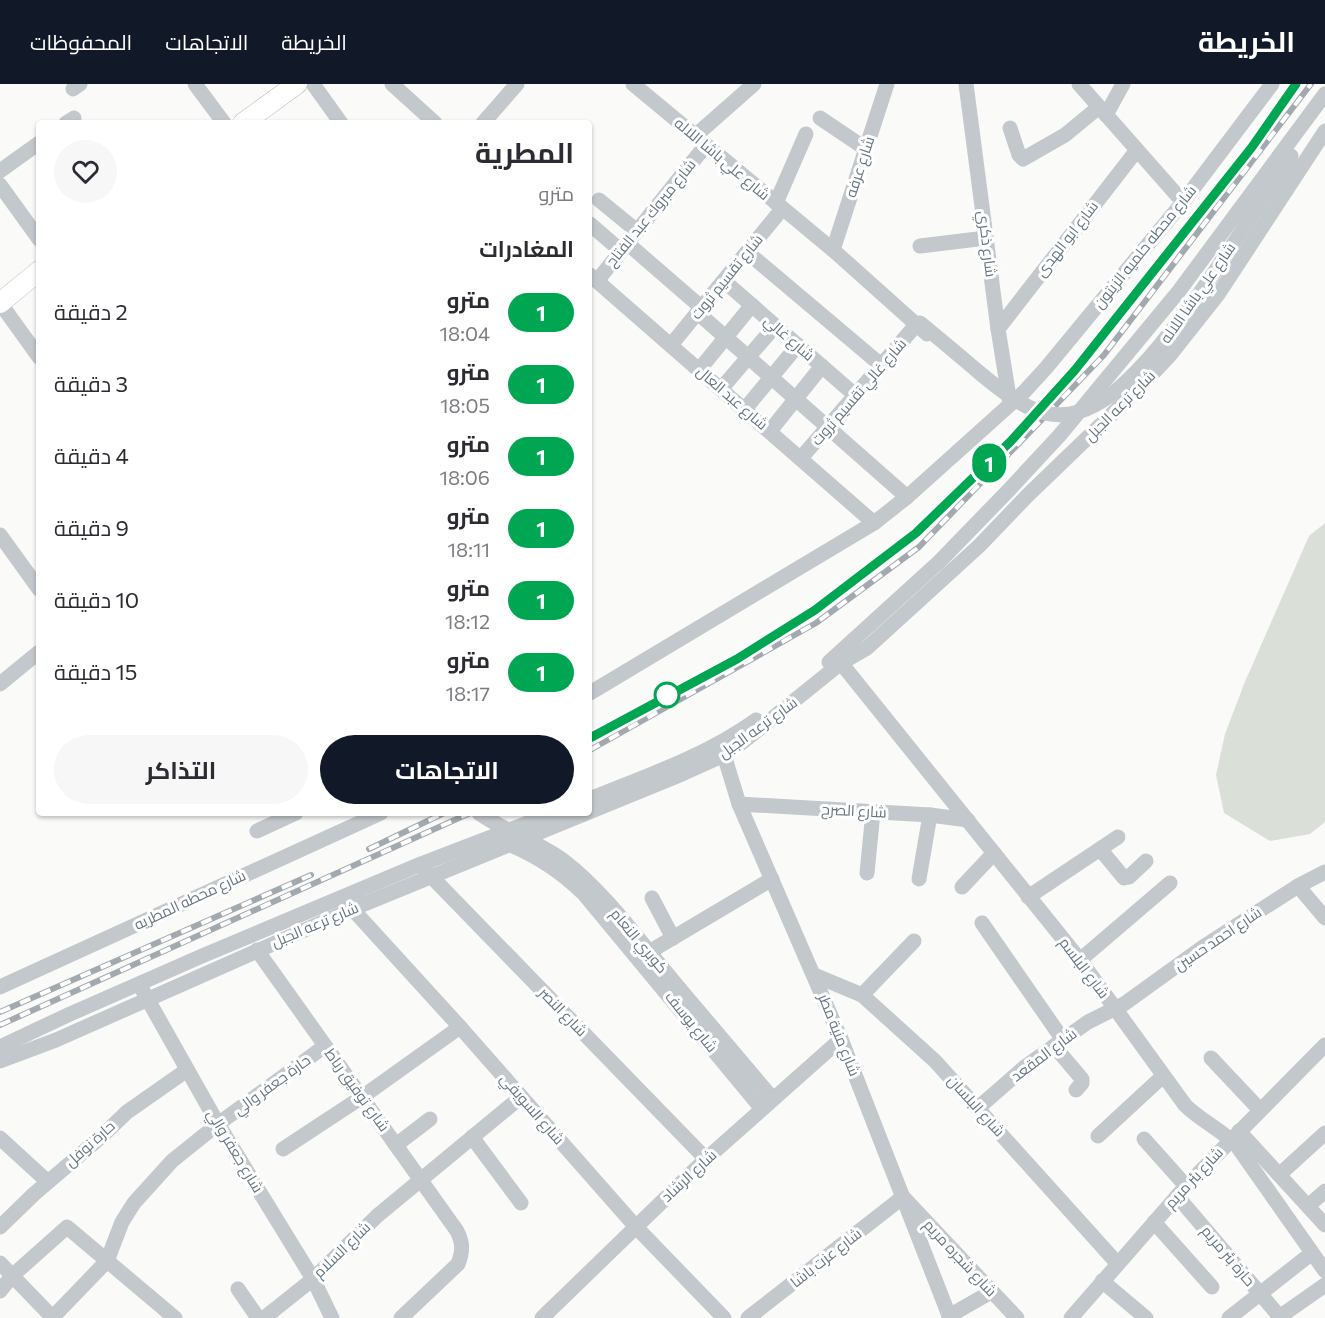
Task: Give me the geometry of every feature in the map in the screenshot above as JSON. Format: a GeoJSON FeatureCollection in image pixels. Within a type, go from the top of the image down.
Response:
{"type":"FeatureCollection","features":[{"type":"Feature","properties":{"kind":"main road"},"geometry":{"type":"LineString","coordinates":[[247,120],[289,86]]}},
{"type":"Feature","properties":{"kind":"main road"},"geometry":{"type":"LineString","coordinates":[[1,300],[36,273]]}},
{"type":"Feature","properties":{"kind":"street"},"geometry":{"type":"LineString","coordinates":[[195,84],[222,120]]}},
{"type":"Feature","properties":{"kind":"street"},"geometry":{"type":"LineString","coordinates":[[313,84],[339,120]]}},
{"type":"Feature","properties":{"kind":"street"},"geometry":{"type":"LineString","coordinates":[[392,84],[432,120]]}},
{"type":"Feature","properties":{"kind":"street","name":"شارع مبروك عبد الفتاح"},"geometry":{"type":"LineString","coordinates":[[593,278],[628,242],[700,140],[754,84]]}},
{"type":"Feature","properties":{"kind":"street","name":"شارع عرفه"},"geometry":{"type":"LineString","coordinates":[[833,250],[887,84]]}},
{"type":"Feature","properties":{"kind":"street","name":"شارع ذكري"},"geometry":{"type":"LineString","coordinates":[[966,84],[1010,404]]}},
{"type":"Feature","properties":{"kind":"street"},"geometry":{"type":"LineString","coordinates":[[1079,84],[1183,202]]}},
{"type":"Feature","properties":{"kind":"street"},"geometry":{"type":"LineString","coordinates":[[1011,128],[1018,155],[1023,159],[1103,111],[1123,84]]}},
{"type":"Feature","properties":{"kind":"street","name":"شارع محطه حلميه الزيتون"},"geometry":{"type":"LineString","coordinates":[[592,692],[874,523],[907,497],[1010,404],[1046,368],[1183,202],[1272,84]]}},
{"type":"Feature","properties":{"kind":"street","name":"شارع علي باشا اللاله"},"geometry":{"type":"LineString","coordinates":[[638,85],[1010,404]]}},
{"type":"Feature","properties":{"kind":"street"},"geometry":{"type":"LineString","coordinates":[[485,120],[510,87]]}},
{"type":"Feature","properties":{"kind":"street","name":"شارع ترعه الجبل"},"geometry":{"type":"LineString","coordinates":[[592,798],[700,754],[740,731],[839,654],[939,562],[1059,436],[1179,291],[1325,94]]}},
{"type":"Feature","properties":{"kind":"street","name":"شارع علي باشا اللاله"},"geometry":{"type":"LineString","coordinates":[[918,324],[1011,398],[1041,412],[1073,413],[1089,409],[1116,391],[1156,353],[1212,276],[1321,109]]}},
{"type":"Feature","properties":{"kind":"street"},"geometry":{"type":"LineString","coordinates":[[820,118],[866,149]]}},
{"type":"Feature","properties":{"kind":"street","name":"شارع ترعه الجبل"},"geometry":{"type":"LineString","coordinates":[[592,811],[724,755],[764,726],[841,663],[867,648],[925,597],[1120,407],[1170,354],[1219,293],[1325,131]]}},
{"type":"Feature","properties":{"kind":"street","name":"شارع تقسيم ثروت"},"geometry":{"type":"LineString","coordinates":[[671,345],[747,252],[779,206],[806,134]]}},
{"type":"Feature","properties":{"kind":"street"},"geometry":{"type":"LineString","coordinates":[[0,171],[36,145]]}},
{"type":"Feature","properties":{"kind":"street","name":"شارع ابو الهدى"},"geometry":{"type":"LineString","coordinates":[[998,329],[1137,150]]}},
{"type":"Feature","properties":{"kind":"street"},"geometry":{"type":"LineString","coordinates":[[0,185],[36,235]]}},
{"type":"Feature","properties":{"kind":"street"},"geometry":{"type":"LineString","coordinates":[[599,200],[628,242],[726,338],[907,497]]}},
{"type":"Feature","properties":{"kind":"street"},"geometry":{"type":"LineString","coordinates":[[592,225],[628,242]]}},
{"type":"Feature","properties":{"kind":"street"},"geometry":{"type":"LineString","coordinates":[[920,246],[986,238]]}},
{"type":"Feature","properties":{"kind":"street"},"geometry":{"type":"LineString","coordinates":[[747,252],[881,365]]}},
{"type":"Feature","properties":{"kind":"street","name":"شارع عبد العال"},"geometry":{"type":"LineString","coordinates":[[593,278],[874,523]]}},
{"type":"Feature","properties":{"kind":"street","name":"شارع غالي"},"geometry":{"type":"LineString","coordinates":[[724,281],[855,395]]}},
{"type":"Feature","properties":{"kind":"street"},"geometry":{"type":"LineString","coordinates":[[1,300],[36,352]]}},
{"type":"Feature","properties":{"kind":"street"},"geometry":{"type":"LineString","coordinates":[[699,370],[752,305]]}},
{"type":"Feature","properties":{"kind":"street","name":"شارع غالي تقسيم ثروت"},"geometry":{"type":"LineString","coordinates":[[801,458],[918,324]]}},
{"type":"Feature","properties":{"kind":"street"},"geometry":{"type":"LineString","coordinates":[[721,389],[775,326]]}},
{"type":"Feature","properties":{"kind":"street"},"geometry":{"type":"LineString","coordinates":[[745,409],[798,345]]}},
{"type":"Feature","properties":{"kind":"street"},"geometry":{"type":"LineString","coordinates":[[770,431],[822,366]]}},
{"type":"Feature","properties":{"kind":"street"},"geometry":{"type":"LineString","coordinates":[[0,535],[36,585]]}},
{"type":"Feature","properties":{"kind":"street"},"geometry":{"type":"LineString","coordinates":[[0,684],[36,654]]}},
{"type":"Feature","properties":{"kind":"street","name":"شارع البلسم"},"geometry":{"type":"LineString","coordinates":[[841,663],[1080,960],[1185,1105],[1197,1117],[1234,1135],[1253,1168],[1325,1271]]}},
{"type":"Feature","properties":{"kind":"street","name":"شارع منية مطر"},"geometry":{"type":"LineString","coordinates":[[724,755],[739,804],[841,1039],[949,1317]]}},
{"type":"Feature","properties":{"kind":"street","name":"شارع الصرح"},"geometry":{"type":"LineString","coordinates":[[739,804],[968,820]]}},
{"type":"Feature","properties":{"kind":"street"},"geometry":{"type":"LineString","coordinates":[[867,873],[873,812]]}},
{"type":"Feature","properties":{"kind":"street"},"geometry":{"type":"LineString","coordinates":[[257,831],[290,816]]}},
{"type":"Feature","properties":{"kind":"street","name":"شارع محطه المطريه"},"geometry":{"type":"LineString","coordinates":[[0,987],[374,816]]}},
{"type":"Feature","properties":{"kind":"street","name":"كوبري النعام"},"geometry":{"type":"LineString","coordinates":[[483,816],[542,846],[584,878],[679,988],[768,1104]]}},
{"type":"Feature","properties":{"kind":"street","name":"شارع ترعه الجبل"},"geometry":{"type":"LineString","coordinates":[[0,1047],[138,983],[347,903],[547,816]]}},
{"type":"Feature","properties":{"kind":"street","name":"شارع ترعه الجبل"},"geometry":{"type":"LineString","coordinates":[[426,870],[510,845],[580,816]]}},
{"type":"Feature","properties":{"kind":"street"},"geometry":{"type":"LineString","coordinates":[[920,879],[930,816]]}},
{"type":"Feature","properties":{"kind":"street"},"geometry":{"type":"LineString","coordinates":[[1028,897],[1118,837]]}},
{"type":"Feature","properties":{"kind":"street","name":"شارع يوسف"},"geometry":{"type":"LineString","coordinates":[[510,845],[531,853],[568,878],[584,894],[768,1104]]}},
{"type":"Feature","properties":{"kind":"street"},"geometry":{"type":"LineString","coordinates":[[1100,849],[1125,878],[1146,861]]}},
{"type":"Feature","properties":{"kind":"street"},"geometry":{"type":"LineString","coordinates":[[962,887],[994,853]]}},
{"type":"Feature","properties":{"kind":"street","name":"شارع النصر"},"geometry":{"type":"LineString","coordinates":[[426,870],[706,1159]]}},
{"type":"Feature","properties":{"kind":"street","name":"شارع احمد حسين"},"geometry":{"type":"LineString","coordinates":[[1115,1009],[1134,998],[1203,947],[1298,886],[1325,873]]}},
{"type":"Feature","properties":{"kind":"street"},"geometry":{"type":"LineString","coordinates":[[639,958],[772,879]]}},
{"type":"Feature","properties":{"kind":"street"},"geometry":{"type":"LineString","coordinates":[[1080,960],[1170,883]]}},
{"type":"Feature","properties":{"kind":"street"},"geometry":{"type":"LineString","coordinates":[[1298,886],[1325,918]]}},
{"type":"Feature","properties":{"kind":"street"},"geometry":{"type":"LineString","coordinates":[[652,898],[674,938]]}},
{"type":"Feature","properties":{"kind":"street","name":"شارع ترعه الجبل"},"geometry":{"type":"LineString","coordinates":[[0,1061],[56,1040],[256,950],[347,903]]}},
{"type":"Feature","properties":{"kind":"street","name":"شارع السويفي"},"geometry":{"type":"LineString","coordinates":[[347,903],[636,1227],[724,1318]]}},
{"type":"Feature","properties":{"kind":"street"},"geometry":{"type":"LineString","coordinates":[[982,923],[1082,1079],[1082,1083],[1076,1090]]}},
{"type":"Feature","properties":{"kind":"street"},"geometry":{"type":"LineString","coordinates":[[862,995],[914,941]]}},
{"type":"Feature","properties":{"kind":"street","name":"شارع توفيق رباط"},"geometry":{"type":"LineString","coordinates":[[256,950],[462,1241],[462,1253],[458,1264],[402,1318]]}},
{"type":"Feature","properties":{"kind":"street","name":"شارع البلسان"},"geometry":{"type":"LineString","coordinates":[[814,975],[862,995],[935,1061],[1117,1263]]}},
{"type":"Feature","properties":{"kind":"street","name":"شارع جعفر والي"},"geometry":{"type":"LineString","coordinates":[[138,983],[218,1124],[313,1279],[332,1318]]}},
{"type":"Feature","properties":{"kind":"street","name":"شارع المقعد"},"geometry":{"type":"LineString","coordinates":[[978,1108],[1026,1066],[1096,1016],[1115,1009]]}},
{"type":"Feature","properties":{"kind":"street"},"geometry":{"type":"LineString","coordinates":[[283,1149],[362,1097],[460,1027]]}},
{"type":"Feature","properties":{"kind":"street","name":"شارع الرشاد"},"geometry":{"type":"LineString","coordinates":[[542,1318],[706,1159],[841,1039]]}},
{"type":"Feature","properties":{"kind":"street","name":"شارع بئر مريم"},"geometry":{"type":"LineString","coordinates":[[1071,1318],[1117,1263],[1234,1135],[1325,1045]]}},
{"type":"Feature","properties":{"kind":"street","name":"حارة جعفر والي"},"geometry":{"type":"LineString","coordinates":[[107,1261],[122,1222],[134,1203],[172,1161],[218,1124],[325,1046]]}},
{"type":"Feature","properties":{"kind":"street"},"geometry":{"type":"LineString","coordinates":[[1212,1058],[1260,1110]]}},
{"type":"Feature","properties":{"kind":"street","name":"حارة نوفل"},"geometry":{"type":"LineString","coordinates":[[0,1227],[127,1112],[187,1070]]}},
{"type":"Feature","properties":{"kind":"street"},"geometry":{"type":"LineString","coordinates":[[1098,1136],[1163,1076]]}},
{"type":"Feature","properties":{"kind":"street","name":"شارع السلام"},"geometry":{"type":"LineString","coordinates":[[264,1318],[313,1279],[377,1216],[521,1097]]}},
{"type":"Feature","properties":{"kind":"street"},"geometry":{"type":"LineString","coordinates":[[396,1145],[430,1119]]}},
{"type":"Feature","properties":{"kind":"street"},"geometry":{"type":"LineString","coordinates":[[1279,1175],[1325,1132]]}},
{"type":"Feature","properties":{"kind":"street"},"geometry":{"type":"LineString","coordinates":[[1234,1135],[1279,1175],[1325,1225]]}},
{"type":"Feature","properties":{"kind":"street"},"geometry":{"type":"LineString","coordinates":[[472,1137],[521,1203]]}},
{"type":"Feature","properties":{"kind":"street"},"geometry":{"type":"LineString","coordinates":[[0,1138],[48,1182]]}},
{"type":"Feature","properties":{"kind":"street","name":"حارة بئر مريم"},"geometry":{"type":"LineString","coordinates":[[1144,1139],[1279,1317]]}},
{"type":"Feature","properties":{"kind":"street"},"geometry":{"type":"LineString","coordinates":[[1308,1206],[1325,1191]]}},
{"type":"Feature","properties":{"kind":"street","name":"شارع شجره مريم"},"geometry":{"type":"LineString","coordinates":[[903,1197],[1017,1318]]}},
{"type":"Feature","properties":{"kind":"street","name":"شارع عزت باشا"},"geometry":{"type":"LineString","coordinates":[[748,1318],[903,1197]]}},
{"type":"Feature","properties":{"kind":"street"},"geometry":{"type":"LineString","coordinates":[[1154,1222],[1212,1287]]}},
{"type":"Feature","properties":{"kind":"street"},"geometry":{"type":"LineString","coordinates":[[0,1291],[13,1275],[67,1227],[175,1318]]}},
{"type":"Feature","properties":{"kind":"street"},"geometry":{"type":"LineString","coordinates":[[1229,1318],[1312,1253]]}},
{"type":"Feature","properties":{"kind":"street"},"geometry":{"type":"LineString","coordinates":[[0,1263],[53,1318],[107,1261]]}},
{"type":"Feature","properties":{"kind":"street"},"geometry":{"type":"LineString","coordinates":[[1102,1281],[1146,1318]]}},
{"type":"Feature","properties":{"kind":"street"},"geometry":{"type":"LineString","coordinates":[[1279,1317],[1325,1285]]}},
{"type":"Feature","properties":{"kind":"street"},"geometry":{"type":"LineString","coordinates":[[238,1289],[258,1318]]}},
{"type":"Feature","properties":{"kind":"street"},"geometry":{"type":"LineString","coordinates":[[949,1317],[991,1292]]}},
{"type":"Feature","properties":{"kind":"shaded area"},"geometry":{"type":"Polygon","coordinates":[[[1325,523],[1325,822],[1310,834],[1270,841],[1224,813],[1216,775],[1225,734],[1244,684],[1309,536],[1325,523]]]}},
{"type":"Feature","properties":{"kind":"railway"},"geometry":{"type":"LineString","coordinates":[[1250,150],[1296,84]]}},
{"type":"Feature","properties":{"kind":"railway"},"geometry":{"type":"LineString","coordinates":[[592,749],[816,623],[919,547],[1104,355],[1311,84]]}},
{"type":"Feature","properties":{"kind":"railway"},"geometry":{"type":"LineString","coordinates":[[1038,411],[1075,370],[1235,169]]}},
{"type":"Feature","properties":{"kind":"railway"},"geometry":{"type":"LineString","coordinates":[[754,649],[811,612],[866,572],[919,529],[969,482]]}},
{"type":"Feature","properties":{"kind":"railway"},"geometry":{"type":"LineString","coordinates":[[592,737],[720,668]]}},
{"type":"Feature","properties":{"kind":"railway"},"geometry":{"type":"LineString","coordinates":[[369,849],[438,816]]}},
{"type":"Feature","properties":{"kind":"railway"},"geometry":{"type":"LineString","coordinates":[[0,1025],[463,816]]}},
{"type":"Feature","properties":{"kind":"railway"},"geometry":{"type":"LineString","coordinates":[[0,1012],[311,875]]}},
{"type":"Feature","properties":{"kind":"metro line","name":"1"},"geometry":{"type":"LineString","coordinates":[[592,737],[737,659],[815,610],[916,533],[954,498],[1011,441],[1075,370],[1252,147],[1296,84]]}}]}
